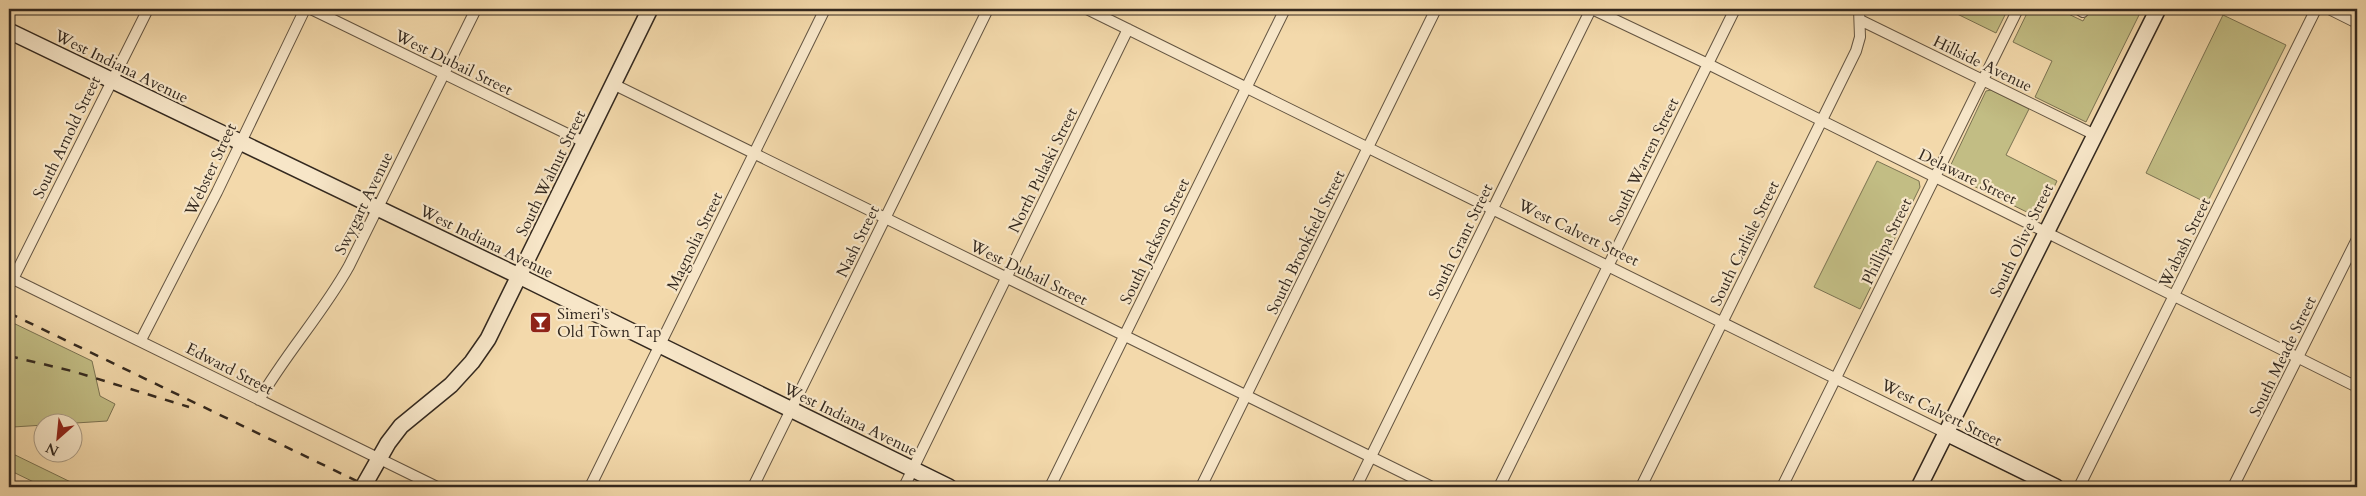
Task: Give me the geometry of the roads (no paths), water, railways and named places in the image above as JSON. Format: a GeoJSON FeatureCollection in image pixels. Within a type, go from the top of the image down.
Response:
{"type":"FeatureCollection","features":[{"type":"Feature","properties":{"kind":"street","name":"South Arnold Street"},"geometry":{"type":"LineString","coordinates":[[11,278],[148,9]]}},
{"type":"Feature","properties":{"kind":"street","name":"Webster Street"},"geometry":{"type":"LineString","coordinates":[[141,340],[305,9]]}},
{"type":"Feature","properties":{"kind":"street","name":"West Dubail Street"},"geometry":{"type":"LineString","coordinates":[[311,9],[584,142]]}},
{"type":"Feature","properties":{"kind":"street","name":"Swygart Avenue"},"geometry":{"type":"LineString","coordinates":[[259,400],[286,356],[340,283],[476,9]]}},
{"type":"Feature","properties":{"kind":"street","name":"South Walnut Street"},"geometry":{"type":"LineString","coordinates":[[363,487],[388,443],[406,422],[451,385],[472,362],[488,339],[650,9]]}},
{"type":"Feature","properties":{"kind":"street","name":"Magnolia Street"},"geometry":{"type":"LineString","coordinates":[[590,487],[825,9]]}},
{"type":"Feature","properties":{"kind":"street","name":"Nash Street"},"geometry":{"type":"LineString","coordinates":[[753,487],[988,9]]}},
{"type":"Feature","properties":{"kind":"street","name":"West Calvert Street"},"geometry":{"type":"LineString","coordinates":[[1087,9],[2056,487]]}},
{"type":"Feature","properties":{"kind":"street","name":"South Jackson Street"},"geometry":{"type":"LineString","coordinates":[[1050,487],[1285,9]]}},
{"type":"Feature","properties":{"kind":"street","name":"South Brookfield Street"},"geometry":{"type":"LineString","coordinates":[[1200,487],[1436,9]]}},
{"type":"Feature","properties":{"kind":"street","name":"Delaware Street"},"geometry":{"type":"LineString","coordinates":[[1591,9],[1708,64],[1935,176],[2357,387]]}},
{"type":"Feature","properties":{"kind":"street","name":"South Grant Street"},"geometry":{"type":"LineString","coordinates":[[1356,487],[1591,9]]}},
{"type":"Feature","properties":{"kind":"street","name":"South Warren Street"},"geometry":{"type":"LineString","coordinates":[[1499,487],[1735,9]]}},
{"type":"Feature","properties":{"kind":"street","name":"South Carlisle Street"},"geometry":{"type":"LineString","coordinates":[[1640,487],[1856,51],[1860,37],[1859,9]]}},
{"type":"Feature","properties":{"kind":"street","name":"Phillipa Street"},"geometry":{"type":"LineString","coordinates":[[1782,487],[2018,9]]}},
{"type":"Feature","properties":{"kind":"street","name":"South Olive Street"},"geometry":{"type":"LineString","coordinates":[[1919,487],[2045,231],[2158,9]]}},
{"type":"Feature","properties":{"kind":"street","name":"Wabash Street"},"geometry":{"type":"LineString","coordinates":[[2079,487],[2316,9]]}},
{"type":"Feature","properties":{"kind":"street"},"geometry":{"type":"LineString","coordinates":[[2329,9],[2357,23]]}},
{"type":"Feature","properties":{"kind":"street","name":"Hillside Avenue"},"geometry":{"type":"LineString","coordinates":[[1860,20],[2094,134]]}},
{"type":"Feature","properties":{"kind":"street","name":"North Pulaski Street"},"geometry":{"type":"LineString","coordinates":[[904,487],[1128,29]]}},
{"type":"Feature","properties":{"kind":"street","name":"West Indiana Avenue"},"geometry":{"type":"LineString","coordinates":[[9,31],[519,276],[949,487]]}},
{"type":"Feature","properties":{"kind":"street","name":"West Dubail Street"},"geometry":{"type":"LineString","coordinates":[[613,84],[1432,487]]}},
{"type":"Feature","properties":{"kind":"street","name":"South Meade Street"},"geometry":{"type":"LineString","coordinates":[[2233,487],[2357,239]]}},
{"type":"Feature","properties":{"kind":"street","name":"Edward Street"},"geometry":{"type":"LineString","coordinates":[[11,278],[141,340],[437,487]]}},
{"type":"Feature","properties":{"kind":"railway"},"geometry":{"type":"LineString","coordinates":[[9,313],[369,487]]}},
{"type":"Feature","properties":{"kind":"railway"},"geometry":{"type":"LineString","coordinates":[[9,356],[72,371],[189,407]]}},
{"type":"Feature","properties":{"kind":"place","name":"Simeri's Old Town Tap"},"geometry":{"type":"Point","coordinates":[541,322]}}]}
